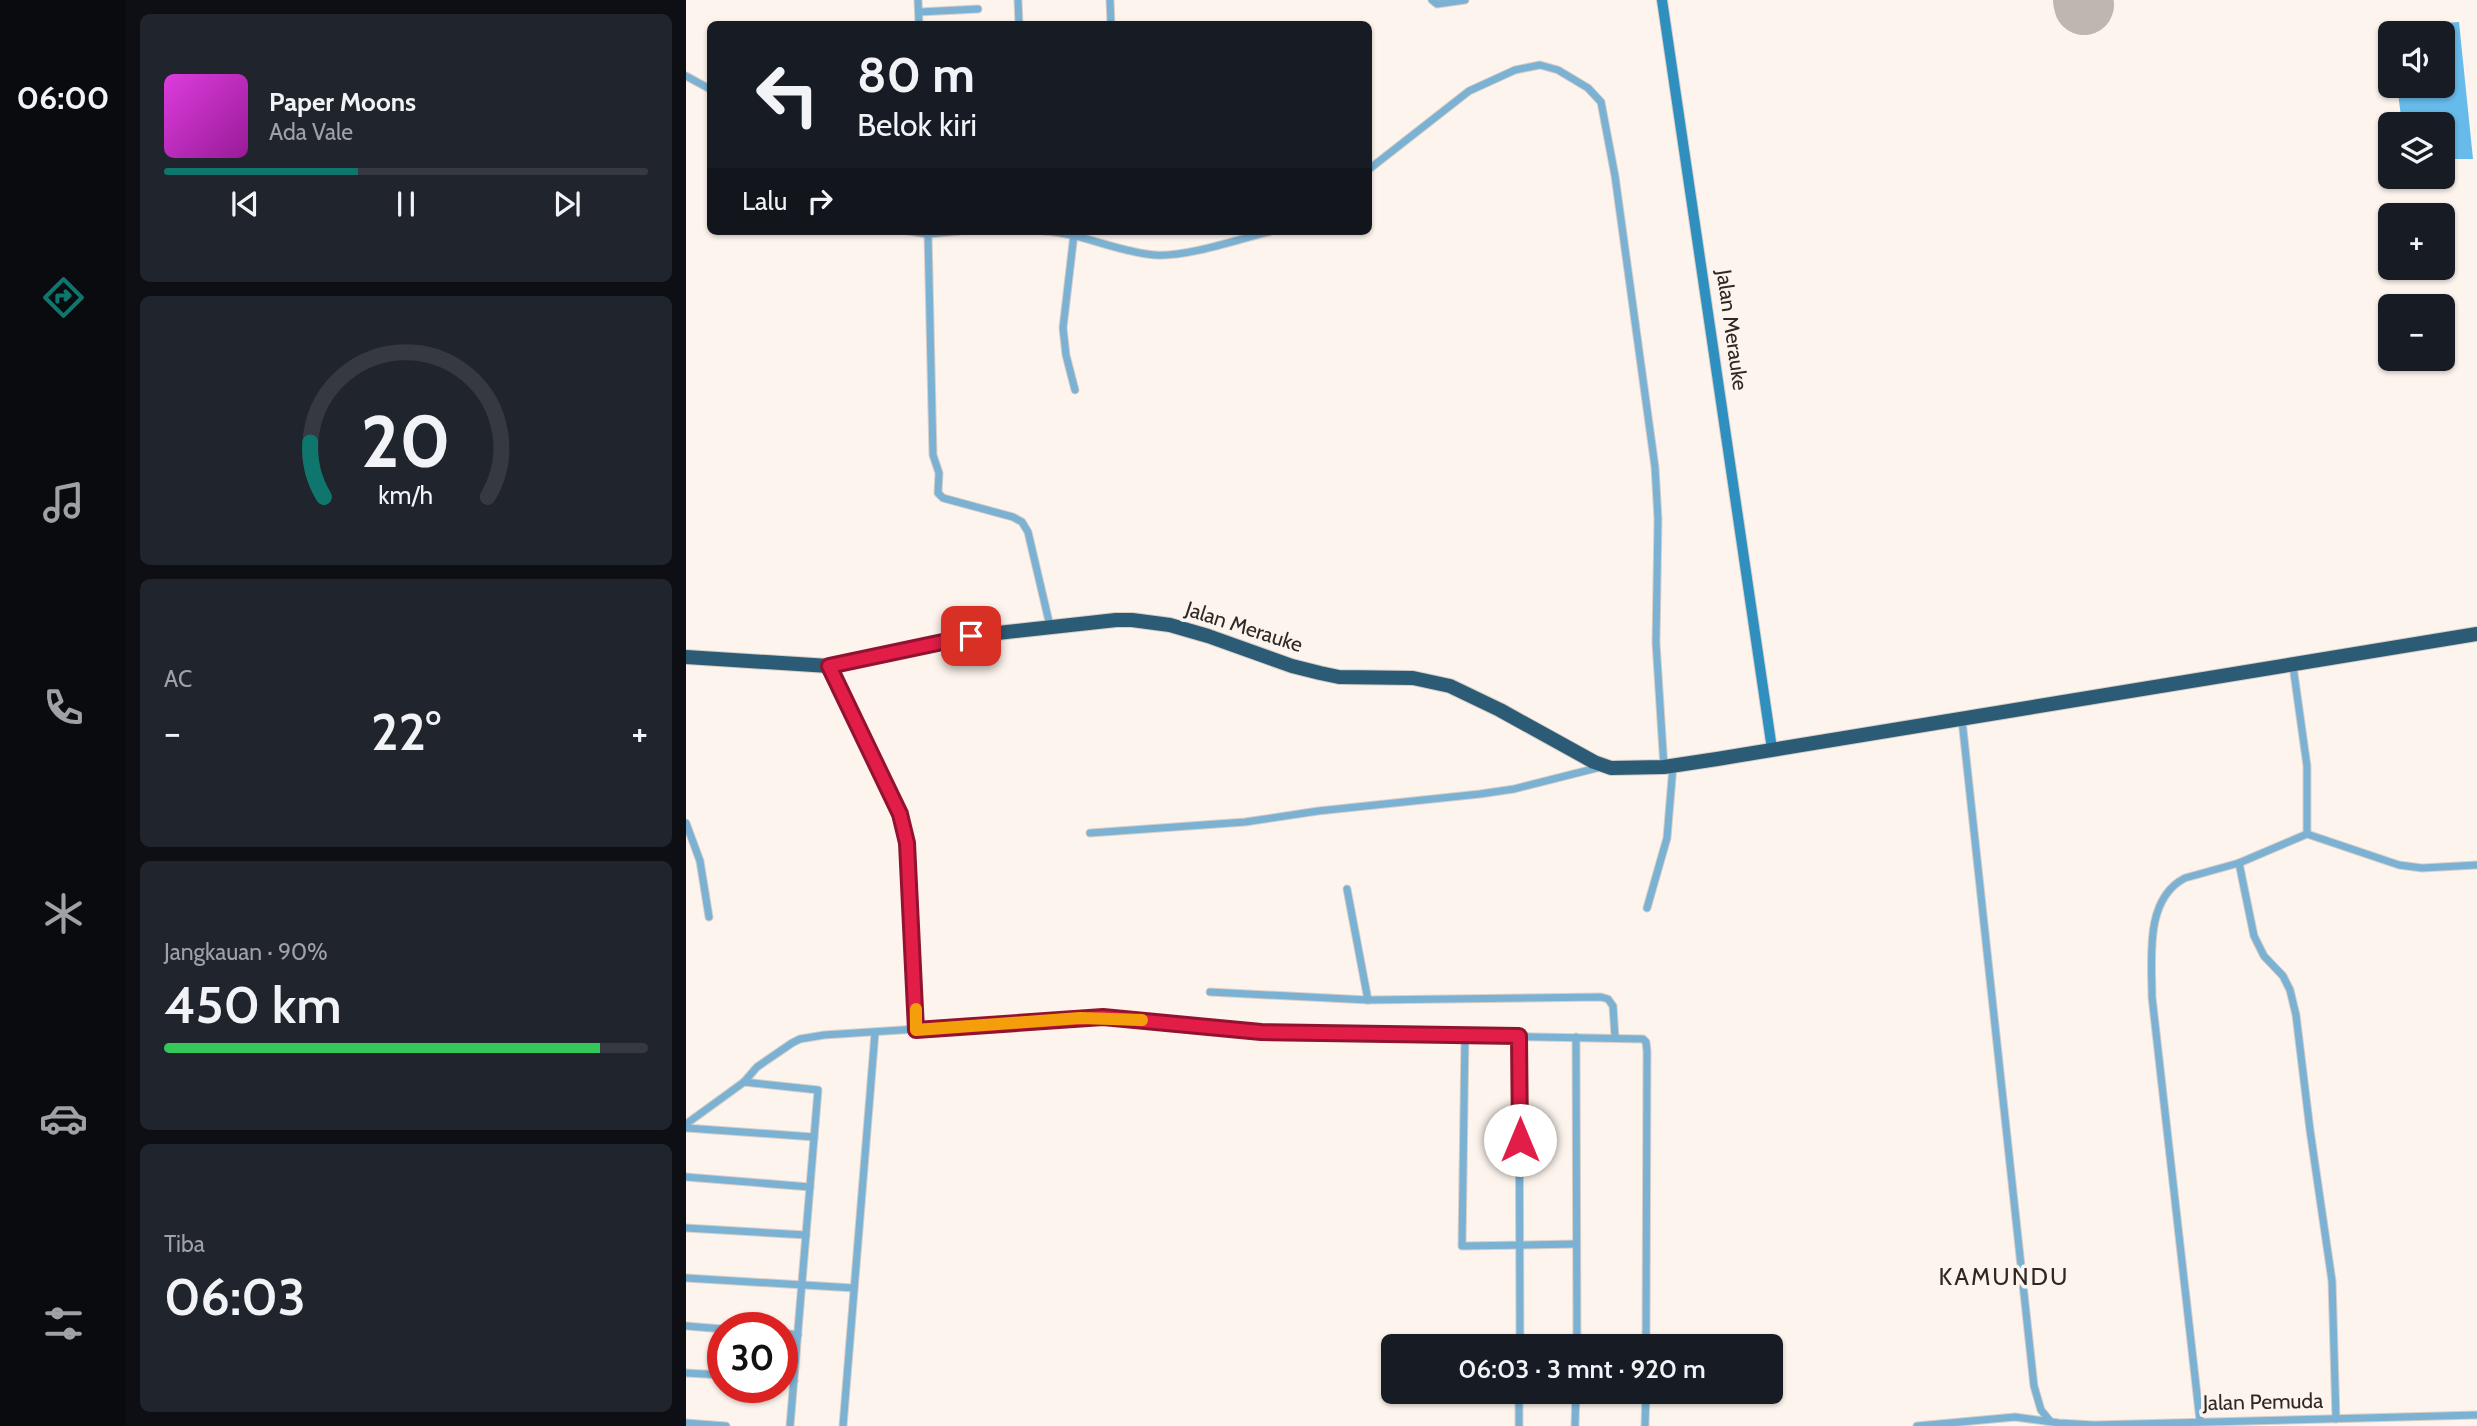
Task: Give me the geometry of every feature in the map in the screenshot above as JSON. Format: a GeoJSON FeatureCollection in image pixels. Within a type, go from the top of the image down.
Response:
{"type":"FeatureCollection","features":[{"type":"Feature","properties":{"kind":"highway","name":"Jalan Merauke"},"geometry":{"type":"LineString","coordinates":[[686,657],[829,666],[971,636],[1116,620],[1159,624],[1208,636],[1292,666],[1339,677],[1427,680],[1461,691],[1605,766],[1628,769],[1669,766],[1962,720],[2477,634]]}},
{"type":"Feature","properties":{"kind":"street"},"geometry":{"type":"LineString","coordinates":[[918,0],[919,21]]}},
{"type":"Feature","properties":{"kind":"street"},"geometry":{"type":"LineString","coordinates":[[1018,0],[1019,21]]}},
{"type":"Feature","properties":{"kind":"street"},"geometry":{"type":"LineString","coordinates":[[1110,0],[1111,21]]}},
{"type":"Feature","properties":{"kind":"street"},"geometry":{"type":"LineString","coordinates":[[1432,0],[1437,4],[1465,0]]}},
{"type":"Feature","properties":{"kind":"street","name":"Jalan Merauke"},"geometry":{"type":"LineString","coordinates":[[1662,0],[1772,749]]}},
{"type":"Feature","properties":{"kind":"street"},"geometry":{"type":"LineString","coordinates":[[919,12],[978,9]]}},
{"type":"Feature","properties":{"kind":"street"},"geometry":{"type":"LineString","coordinates":[[1372,167],[1469,91],[1522,68],[1540,65],[1558,69],[1588,88],[1601,102],[1615,176],[1655,467],[1658,519],[1656,643],[1669,766],[1667,838],[1647,908]]}},
{"type":"Feature","properties":{"kind":"street"},"geometry":{"type":"LineString","coordinates":[[686,76],[707,87]]}},
{"type":"Feature","properties":{"kind":"street"},"geometry":{"type":"LineString","coordinates":[[928,235],[933,455],[939,473],[938,493],[943,498],[1018,519],[1026,526],[1051,626]]}},
{"type":"Feature","properties":{"kind":"street"},"geometry":{"type":"LineString","coordinates":[[1074,235],[1063,328],[1066,355],[1075,390]]}},
{"type":"Feature","properties":{"kind":"street"},"geometry":{"type":"LineString","coordinates":[[1078,235],[1157,255],[1189,251],[1255,235]]}},
{"type":"Feature","properties":{"kind":"street"},"geometry":{"type":"LineString","coordinates":[[829,666],[903,823],[909,862],[916,1030]]}},
{"type":"Feature","properties":{"kind":"street"},"geometry":{"type":"LineString","coordinates":[[2293,666],[2307,766],[2307,834]]}},
{"type":"Feature","properties":{"kind":"street"},"geometry":{"type":"LineString","coordinates":[[1962,720],[2034,1386],[2040,1410],[2050,1421]]}},
{"type":"Feature","properties":{"kind":"street"},"geometry":{"type":"LineString","coordinates":[[1090,833],[1245,822],[1318,811],[1480,794],[1514,789],[1605,766]]}},
{"type":"Feature","properties":{"kind":"street"},"geometry":{"type":"LineString","coordinates":[[686,823],[700,861],[709,917]]}},
{"type":"Feature","properties":{"kind":"street"},"geometry":{"type":"LineString","coordinates":[[2200,1421],[2152,997],[2151,945],[2160,909],[2174,886],[2192,875],[2239,863],[2307,834],[2399,865],[2422,868],[2477,865]]}},
{"type":"Feature","properties":{"kind":"street"},"geometry":{"type":"LineString","coordinates":[[2239,863],[2254,936],[2264,956],[2283,976],[2290,990],[2296,1015],[2332,1280],[2336,1419]]}},
{"type":"Feature","properties":{"kind":"street"},"geometry":{"type":"LineString","coordinates":[[1346,889],[1368,1000]]}},
{"type":"Feature","properties":{"kind":"street"},"geometry":{"type":"LineString","coordinates":[[1210,992],[1368,1000],[1605,998],[1613,1006],[1615,1037]]}},
{"type":"Feature","properties":{"kind":"street"},"geometry":{"type":"LineString","coordinates":[[686,1126],[744,1083],[757,1066],[800,1038],[824,1035],[1103,1017],[1261,1032],[1643,1039],[1647,1046],[1646,1334]]}},
{"type":"Feature","properties":{"kind":"street"},"geometry":{"type":"LineString","coordinates":[[843,1426],[875,1033]]}},
{"type":"Feature","properties":{"kind":"street"},"geometry":{"type":"LineString","coordinates":[[1465,1036],[1462,1246],[1576,1244]]}},
{"type":"Feature","properties":{"kind":"street"},"geometry":{"type":"LineString","coordinates":[[1519,1036],[1520,1334]]}},
{"type":"Feature","properties":{"kind":"street"},"geometry":{"type":"LineString","coordinates":[[1576,1037],[1577,1334]]}},
{"type":"Feature","properties":{"kind":"street"},"geometry":{"type":"LineString","coordinates":[[744,1083],[818,1090],[798,1335]]}},
{"type":"Feature","properties":{"kind":"street"},"geometry":{"type":"LineString","coordinates":[[686,1126],[814,1137]]}},
{"type":"Feature","properties":{"kind":"street"},"geometry":{"type":"LineString","coordinates":[[686,1177],[810,1188]]}},
{"type":"Feature","properties":{"kind":"street"},"geometry":{"type":"LineString","coordinates":[[686,1228],[806,1235]]}},
{"type":"Feature","properties":{"kind":"street"},"geometry":{"type":"LineString","coordinates":[[686,1278],[854,1288]]}},
{"type":"Feature","properties":{"kind":"street"},"geometry":{"type":"LineString","coordinates":[[686,1326],[707,1328]]}},
{"type":"Feature","properties":{"kind":"street"},"geometry":{"type":"LineString","coordinates":[[686,1373],[707,1375]]}},
{"type":"Feature","properties":{"kind":"street"},"geometry":{"type":"LineString","coordinates":[[790,1426],[792,1403]]}},
{"type":"Feature","properties":{"kind":"street"},"geometry":{"type":"LineString","coordinates":[[1519,1404],[1519,1426]]}},
{"type":"Feature","properties":{"kind":"street"},"geometry":{"type":"LineString","coordinates":[[1575,1426],[1576,1404]]}},
{"type":"Feature","properties":{"kind":"street"},"geometry":{"type":"LineString","coordinates":[[1645,1426],[1646,1404]]}},
{"type":"Feature","properties":{"kind":"street","name":"Jalan Pemuda"},"geometry":{"type":"LineString","coordinates":[[1917,1426],[2015,1417],[2094,1425],[2200,1421],[2281,1423],[2477,1415]]}},
{"type":"Feature","properties":{"kind":"street"},"geometry":{"type":"LineString","coordinates":[[686,1423],[726,1426]]}},
{"type":"Feature","properties":{"kind":"water"},"geometry":{"type":"Polygon","coordinates":[[[2455,22],[2459,22],[2473,159],[2455,159],[2455,112],[2400,112],[2399,98],[2455,98],[2455,22]]]}},
{"type":"Feature","properties":{"kind":"runway"},"geometry":{"type":"LineString","coordinates":[[2083,0],[2084,5]]}},
{"type":"Feature","properties":{"kind":"slow traffic"},"geometry":{"type":"LineString","coordinates":[[916,1009],[916,1030],[1080,1018],[1142,1020]]}},
{"type":"Feature","properties":{"kind":"district","name":"KAMUNDU"},"geometry":{"type":"Point","coordinates":[2004,1277]}},
{"type":"Feature","properties":{"kind":"route"},"geometry":{"type":"LineString","coordinates":[[971,636],[829,666],[900,814],[907,843],[916,1030],[1103,1017],[1261,1032],[1519,1036],[1520,1140]]}}]}
